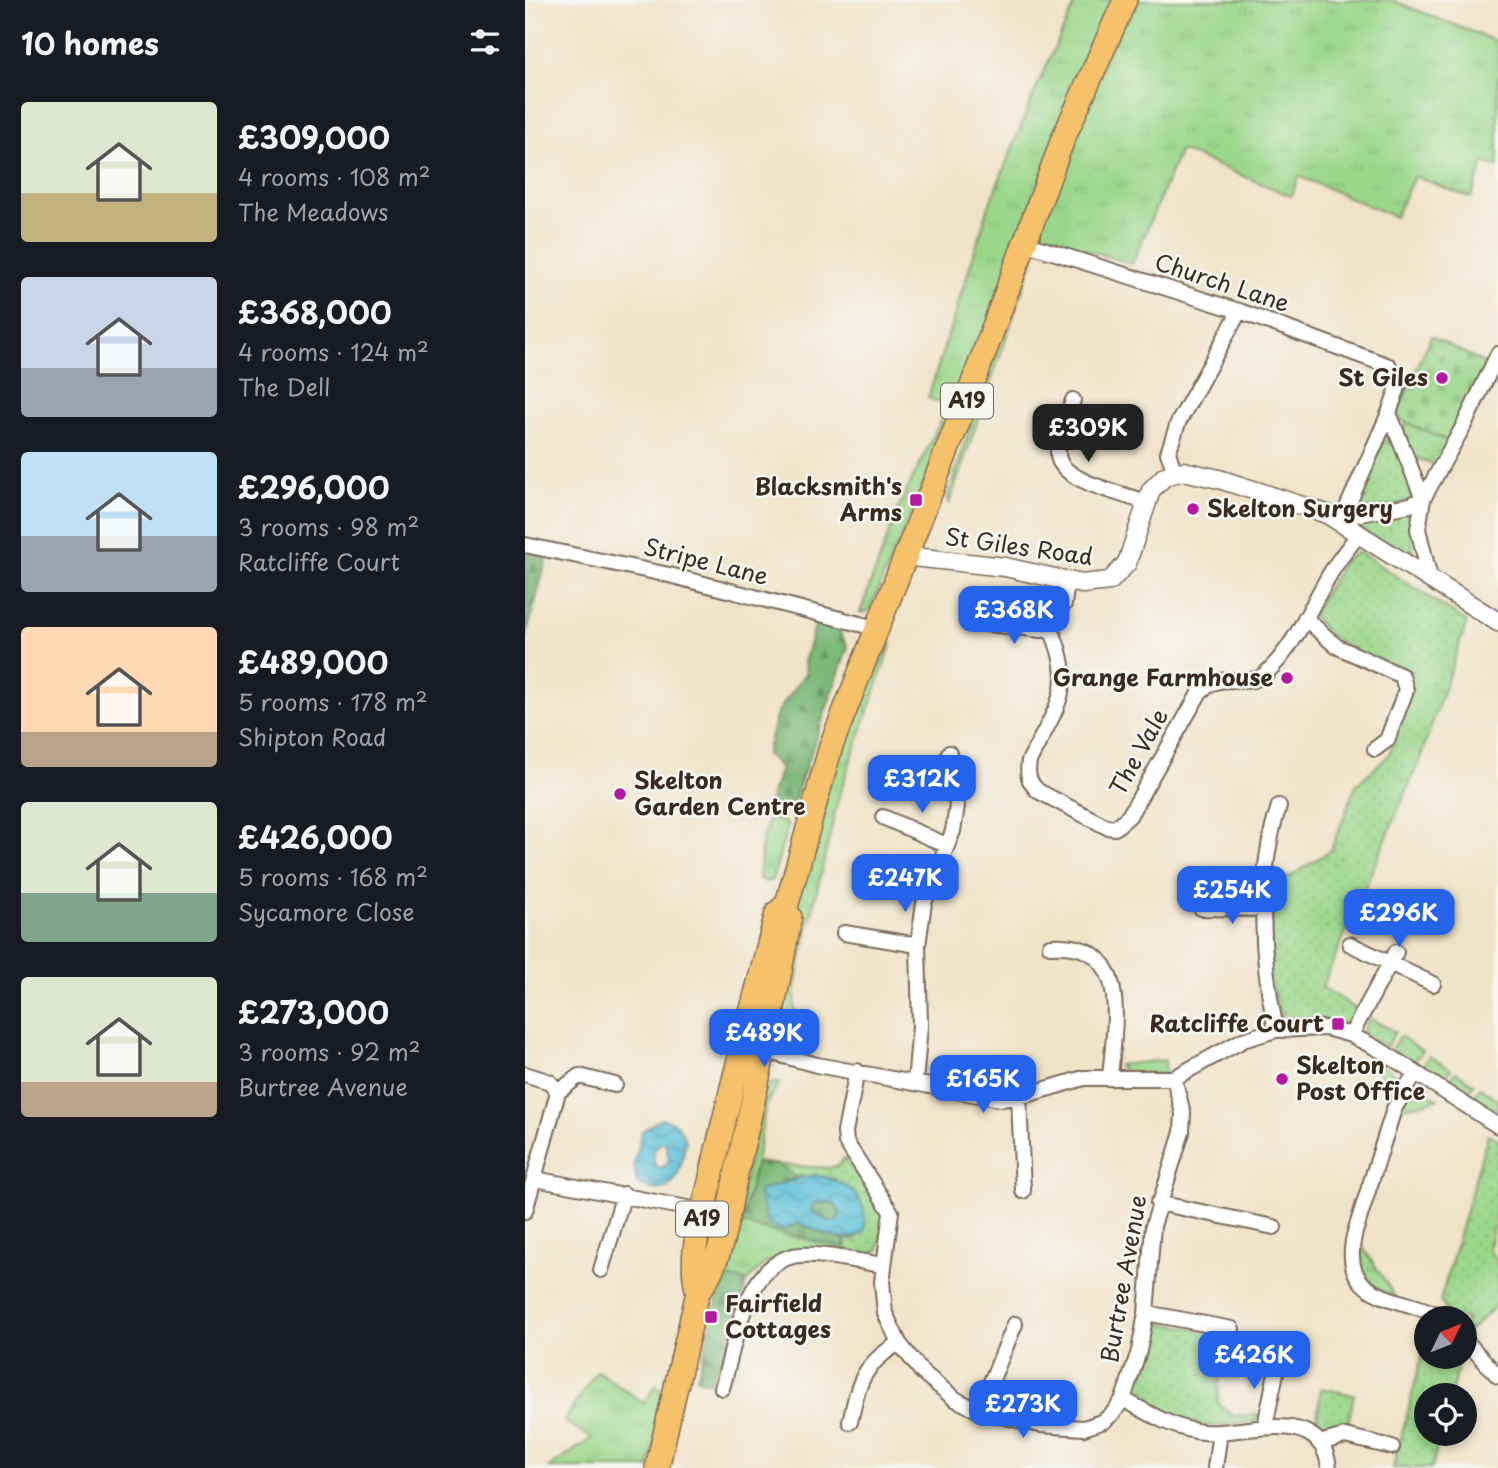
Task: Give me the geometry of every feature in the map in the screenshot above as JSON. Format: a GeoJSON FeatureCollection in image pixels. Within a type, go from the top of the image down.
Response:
{"type":"FeatureCollection","features":[{"type":"Feature","properties":{"kind":"highway","name":"A19"},"geometry":{"type":"LineString","coordinates":[[698,1292],[693,1275],[703,1211],[737,1068],[777,914],[787,904],[831,746],[875,628],[966,402],[1095,61],[1125,0]]}},
{"type":"Feature","properties":{"kind":"highway","name":"A19"},"geometry":{"type":"LineString","coordinates":[[657,1468],[698,1292],[707,1280],[727,1216],[765,1051],[790,916],[787,904]]}},
{"type":"Feature","properties":{"kind":"street","name":"Church Lane"},"geometry":{"type":"LineString","coordinates":[[1024,243],[1379,360],[1389,366],[1398,378],[1389,413]]}},
{"type":"Feature","properties":{"kind":"street"},"geometry":{"type":"LineString","coordinates":[[1239,312],[1173,434],[1168,453],[1175,472],[1196,473],[1219,479],[1342,519],[1359,534],[1431,582],[1498,622]]}},
{"type":"Feature","properties":{"kind":"street"},"geometry":{"type":"LineString","coordinates":[[1431,582],[1418,529],[1423,499],[1464,425],[1498,355]]}},
{"type":"Feature","properties":{"kind":"street"},"geometry":{"type":"LineString","coordinates":[[1073,400],[1058,454],[1063,469],[1077,478],[1146,502]]}},
{"type":"Feature","properties":{"kind":"street"},"geometry":{"type":"LineString","coordinates":[[1342,519],[1389,413]]}},
{"type":"Feature","properties":{"kind":"street"},"geometry":{"type":"LineString","coordinates":[[1389,413],[1423,499]]}},
{"type":"Feature","properties":{"kind":"street","name":"St Giles Road"},"geometry":{"type":"LineString","coordinates":[[904,556],[989,565],[1067,582],[1096,584],[1121,573],[1128,563],[1146,502],[1156,483],[1175,472]]}},
{"type":"Feature","properties":{"kind":"street"},"geometry":{"type":"LineString","coordinates":[[1342,519],[1410,505],[1423,499]]}},
{"type":"Feature","properties":{"kind":"street"},"geometry":{"type":"LineString","coordinates":[[1359,534],[1331,572],[1305,618],[1336,646],[1384,667],[1405,682],[1406,690],[1387,740],[1375,749]]}},
{"type":"Feature","properties":{"kind":"street","name":"Stripe Lane"},"geometry":{"type":"LineString","coordinates":[[525,545],[669,575],[875,628]]}},
{"type":"Feature","properties":{"kind":"street"},"geometry":{"type":"LineString","coordinates":[[970,622],[1032,632],[1049,625],[1064,604],[1067,582]]}},
{"type":"Feature","properties":{"kind":"street","name":"The Vale"},"geometry":{"type":"LineString","coordinates":[[1049,625],[1060,648],[1065,682],[1030,761],[1030,783],[1038,791],[1107,827],[1115,828],[1129,816],[1191,705],[1207,684],[1224,678],[1256,680],[1263,676],[1287,649],[1305,618]]}},
{"type":"Feature","properties":{"kind":"street"},"geometry":{"type":"LineString","coordinates":[[915,1083],[920,1026],[918,945],[928,887],[956,818],[958,796],[949,753]]}},
{"type":"Feature","properties":{"kind":"street"},"geometry":{"type":"LineString","coordinates":[[1276,1030],[1266,965],[1265,909],[1267,849],[1279,806]]}},
{"type":"Feature","properties":{"kind":"street"},"geometry":{"type":"LineString","coordinates":[[883,817],[946,845]]}},
{"type":"Feature","properties":{"kind":"street"},"geometry":{"type":"LineString","coordinates":[[1201,908],[1265,909]]}},
{"type":"Feature","properties":{"kind":"street"},"geometry":{"type":"LineString","coordinates":[[844,933],[918,945]]}},
{"type":"Feature","properties":{"kind":"street"},"geometry":{"type":"LineString","coordinates":[[1050,946],[1069,944],[1083,948],[1105,966],[1112,981],[1115,1013],[1110,1077]]}},
{"type":"Feature","properties":{"kind":"street"},"geometry":{"type":"LineString","coordinates":[[1350,944],[1394,958],[1433,985]]}},
{"type":"Feature","properties":{"kind":"street"},"geometry":{"type":"LineString","coordinates":[[1352,1035],[1394,958]]}},
{"type":"Feature","properties":{"kind":"street"},"geometry":{"type":"LineString","coordinates":[[743,1045],[817,1065],[978,1096],[1019,1097],[1084,1078],[1160,1080],[1174,1077],[1243,1040],[1276,1030],[1326,1028],[1352,1035],[1498,1126]]}},
{"type":"Feature","properties":{"kind":"street","name":"Burtree Avenue"},"geometry":{"type":"LineString","coordinates":[[857,1071],[845,1132],[846,1142],[891,1212],[882,1282],[885,1312],[899,1343],[936,1385],[955,1399],[979,1411],[1040,1425],[1083,1428],[1104,1421],[1123,1399],[1139,1351],[1146,1313],[1158,1203],[1183,1123],[1174,1077]]}},
{"type":"Feature","properties":{"kind":"street"},"geometry":{"type":"LineString","coordinates":[[1414,1308],[1377,1295],[1359,1279],[1352,1252],[1355,1232],[1394,1109],[1415,1073]]}},
{"type":"Feature","properties":{"kind":"street"},"geometry":{"type":"LineString","coordinates":[[525,1074],[550,1082],[558,1092]]}},
{"type":"Feature","properties":{"kind":"street"},"geometry":{"type":"LineString","coordinates":[[525,1211],[558,1092],[579,1076],[615,1085]]}},
{"type":"Feature","properties":{"kind":"street"},"geometry":{"type":"LineString","coordinates":[[1019,1097],[1023,1191]]}},
{"type":"Feature","properties":{"kind":"street"},"geometry":{"type":"LineString","coordinates":[[535,1179],[624,1194],[727,1216]]}},
{"type":"Feature","properties":{"kind":"street"},"geometry":{"type":"LineString","coordinates":[[601,1270],[624,1194]]}},
{"type":"Feature","properties":{"kind":"street"},"geometry":{"type":"LineString","coordinates":[[1158,1203],[1273,1227]]}},
{"type":"Feature","properties":{"kind":"street"},"geometry":{"type":"LineString","coordinates":[[722,1388],[750,1293],[768,1269],[794,1256],[884,1265]]}},
{"type":"Feature","properties":{"kind":"street"},"geometry":{"type":"LineString","coordinates":[[1146,1313],[1231,1329]]}},
{"type":"Feature","properties":{"kind":"street"},"geometry":{"type":"LineString","coordinates":[[979,1411],[1015,1324]]}},
{"type":"Feature","properties":{"kind":"street"},"geometry":{"type":"LineString","coordinates":[[850,1422],[864,1371],[873,1360],[899,1343]]}},
{"type":"Feature","properties":{"kind":"street"},"geometry":{"type":"LineString","coordinates":[[1477,1352],[1498,1376]]}},
{"type":"Feature","properties":{"kind":"street"},"geometry":{"type":"LineString","coordinates":[[1265,1426],[1278,1363]]}},
{"type":"Feature","properties":{"kind":"street"},"geometry":{"type":"LineString","coordinates":[[1123,1399],[1176,1425],[1220,1432],[1265,1426],[1299,1430],[1319,1443],[1329,1468]]}},
{"type":"Feature","properties":{"kind":"street"},"geometry":{"type":"LineString","coordinates":[[1215,1468],[1220,1432]]}},
{"type":"Feature","properties":{"kind":"street"},"geometry":{"type":"LineString","coordinates":[[1319,1443],[1336,1436],[1345,1436],[1392,1447]]}},
{"type":"Feature","properties":{"kind":"green space"},"geometry":{"type":"Polygon","coordinates":[[[1077,0],[1115,0],[934,460],[869,611],[860,613],[898,509],[948,406],[928,398],[990,203],[1038,84],[1077,0]]]}},
{"type":"Feature","properties":{"kind":"green space"},"geometry":{"type":"Polygon","coordinates":[[[1134,0],[1391,0],[1498,42],[1498,167],[1484,162],[1471,198],[1414,176],[1395,217],[1299,176],[1291,196],[1180,150],[1132,264],[1043,236],[1041,227],[1094,83],[1134,0]]]}},
{"type":"Feature","properties":{"kind":"green space"},"geometry":{"type":"Polygon","coordinates":[[[1035,256],[949,504],[947,499],[992,358],[1030,258],[1035,256]]]}},
{"type":"Feature","properties":{"kind":"green space"},"geometry":{"type":"Polygon","coordinates":[[[1431,336],[1486,364],[1452,440],[1448,441],[1399,419],[1396,415],[1431,336]]]}},
{"type":"Feature","properties":{"kind":"green space"},"geometry":{"type":"Polygon","coordinates":[[[1406,422],[1447,441],[1438,466],[1414,457],[1401,434],[1406,422]]]}},
{"type":"Feature","properties":{"kind":"green space"},"geometry":{"type":"Polygon","coordinates":[[[1388,439],[1395,442],[1416,493],[1409,502],[1350,513],[1383,442],[1388,439]]]}},
{"type":"Feature","properties":{"kind":"green space"},"geometry":{"type":"Polygon","coordinates":[[[1401,511],[1409,515],[1415,567],[1348,520],[1401,511]]]}},
{"type":"Feature","properties":{"kind":"green space"},"geometry":{"type":"Polygon","coordinates":[[[1359,552],[1467,622],[1419,762],[1322,987],[1356,1009],[1349,1025],[1332,1020],[1288,1019],[1278,1010],[1270,976],[1271,877],[1288,878],[1331,850],[1356,785],[1389,755],[1411,689],[1327,633],[1312,615],[1344,560],[1359,552]]]}},
{"type":"Feature","properties":{"kind":"green space"},"geometry":{"type":"Polygon","coordinates":[[[525,553],[547,557],[525,640],[525,553]]]}},
{"type":"Feature","properties":{"kind":"green space"},"geometry":{"type":"Polygon","coordinates":[[[816,622],[838,629],[848,647],[790,812],[774,806],[770,799],[781,768],[766,754],[777,713],[806,672],[804,662],[816,622]]]}},
{"type":"Feature","properties":{"kind":"green space"},"geometry":{"type":"Polygon","coordinates":[[[892,642],[839,795],[803,951],[795,988],[795,1021],[802,1054],[789,1042],[778,1021],[793,918],[824,794],[854,713],[892,642]]]}},
{"type":"Feature","properties":{"kind":"green space"},"geometry":{"type":"Polygon","coordinates":[[[769,818],[784,822],[788,826],[772,880],[768,882],[759,879],[762,840],[769,818]]]}},
{"type":"Feature","properties":{"kind":"green space"},"geometry":{"type":"Polygon","coordinates":[[[1369,1018],[1395,1032],[1386,1047],[1362,1032],[1369,1018]]]}},
{"type":"Feature","properties":{"kind":"green space"},"geometry":{"type":"Polygon","coordinates":[[[1400,1036],[1422,1051],[1413,1064],[1391,1049],[1400,1036]]]}},
{"type":"Feature","properties":{"kind":"green space"},"geometry":{"type":"Polygon","coordinates":[[[1429,1056],[1451,1069],[1443,1082],[1421,1068],[1429,1056]]]}},
{"type":"Feature","properties":{"kind":"green space"},"geometry":{"type":"Polygon","coordinates":[[[1376,1059],[1400,1079],[1388,1103],[1376,1059]]]}},
{"type":"Feature","properties":{"kind":"green space"},"geometry":{"type":"Polygon","coordinates":[[[1165,1060],[1165,1075],[1124,1072],[1118,1065],[1165,1060]]]}},
{"type":"Feature","properties":{"kind":"green space"},"geometry":{"type":"Polygon","coordinates":[[[1456,1072],[1474,1084],[1465,1097],[1447,1085],[1456,1072]]]}},
{"type":"Feature","properties":{"kind":"green space"},"geometry":{"type":"Polygon","coordinates":[[[771,1083],[779,1083],[766,1104],[756,1162],[741,1223],[844,1248],[848,1255],[768,1261],[747,1281],[723,1277],[765,1090],[771,1083]]]}},
{"type":"Feature","properties":{"kind":"green space"},"geometry":{"type":"Polygon","coordinates":[[[1413,1086],[1417,1086],[1438,1099],[1399,1109],[1413,1086]]]}},
{"type":"Feature","properties":{"kind":"green space"},"geometry":{"type":"Polygon","coordinates":[[[1480,1087],[1498,1100],[1498,1114],[1472,1100],[1480,1087]]]}},
{"type":"Feature","properties":{"kind":"green space"},"geometry":{"type":"Polygon","coordinates":[[[1488,1134],[1498,1139],[1498,1207],[1488,1250],[1498,1261],[1498,1304],[1477,1324],[1477,1306],[1444,1306],[1440,1301],[1488,1134]]]}},
{"type":"Feature","properties":{"kind":"green space"},"geometry":{"type":"Polygon","coordinates":[[[844,1158],[871,1191],[886,1219],[878,1250],[864,1258],[848,1255],[845,1240],[856,1239],[835,1179],[814,1175],[796,1177],[780,1165],[829,1168],[839,1165],[844,1158]]]}},
{"type":"Feature","properties":{"kind":"green space"},"geometry":{"type":"Polygon","coordinates":[[[756,1162],[780,1165],[796,1177],[781,1185],[758,1191],[768,1224],[783,1230],[798,1223],[845,1240],[844,1248],[741,1224],[756,1162]]]}},
{"type":"Feature","properties":{"kind":"green space"},"geometry":{"type":"Polygon","coordinates":[[[814,1203],[835,1204],[840,1214],[837,1221],[823,1218],[811,1209],[814,1203]]]}},
{"type":"Feature","properties":{"kind":"green space"},"geometry":{"type":"Polygon","coordinates":[[[1359,1241],[1396,1298],[1378,1289],[1366,1277],[1360,1260],[1359,1241]]]}},
{"type":"Feature","properties":{"kind":"green space"},"geometry":{"type":"Polygon","coordinates":[[[723,1277],[747,1281],[723,1360],[717,1365],[711,1383],[697,1379],[723,1277]]]}},
{"type":"Feature","properties":{"kind":"green space"},"geometry":{"type":"Polygon","coordinates":[[[1162,1323],[1211,1331],[1213,1344],[1221,1349],[1218,1403],[1233,1416],[1259,1414],[1258,1421],[1219,1426],[1193,1423],[1169,1416],[1139,1398],[1134,1391],[1151,1331],[1162,1323]]]}},
{"type":"Feature","properties":{"kind":"green space"},"geometry":{"type":"Polygon","coordinates":[[[1419,1369],[1457,1369],[1454,1383],[1415,1383],[1419,1369]]]}},
{"type":"Feature","properties":{"kind":"green space"},"geometry":{"type":"Polygon","coordinates":[[[597,1371],[644,1403],[656,1385],[665,1400],[649,1468],[549,1468],[592,1438],[564,1421],[597,1371]]]}},
{"type":"Feature","properties":{"kind":"green space"},"geometry":{"type":"Polygon","coordinates":[[[1414,1387],[1414,1446],[1438,1446],[1432,1468],[1393,1468],[1414,1387]]]}},
{"type":"Feature","properties":{"kind":"green space"},"geometry":{"type":"Polygon","coordinates":[[[1321,1388],[1354,1395],[1346,1433],[1315,1434],[1304,1427],[1316,1426],[1321,1388]]]}},
{"type":"Feature","properties":{"kind":"water"},"geometry":{"type":"Polygon","coordinates":[[[662,1118],[677,1124],[686,1141],[678,1173],[668,1187],[650,1189],[637,1184],[634,1164],[642,1131],[662,1118]],[[660,1143],[653,1152],[655,1167],[663,1167],[669,1161],[666,1143],[660,1143]]]}},
{"type":"Feature","properties":{"kind":"water"},"geometry":{"type":"Polygon","coordinates":[[[814,1175],[836,1181],[853,1192],[863,1208],[865,1231],[858,1236],[841,1238],[823,1234],[798,1223],[783,1230],[768,1224],[758,1191],[814,1175]],[[814,1203],[812,1209],[823,1218],[837,1221],[840,1214],[835,1204],[814,1203]]]}},
{"type":"Feature","properties":{"kind":"place","name":"St Giles"},"geometry":{"type":"Point","coordinates":[1442,378]}},
{"type":"Feature","properties":{"kind":"place","name":"Blacksmith's Arms"},"geometry":{"type":"Point","coordinates":[916,500]}},
{"type":"Feature","properties":{"kind":"place","name":"Skelton Surgery"},"geometry":{"type":"Point","coordinates":[1193,509]}},
{"type":"Feature","properties":{"kind":"place","name":"Grange Farmhouse"},"geometry":{"type":"Point","coordinates":[1287,678]}},
{"type":"Feature","properties":{"kind":"place","name":"Skelton Garden Centre"},"geometry":{"type":"Point","coordinates":[620,794]}},
{"type":"Feature","properties":{"kind":"place","name":"Ratcliffe Court"},"geometry":{"type":"Point","coordinates":[1338,1024]}},
{"type":"Feature","properties":{"kind":"place","name":"Skelton Post Office"},"geometry":{"type":"Point","coordinates":[1282,1079]}},
{"type":"Feature","properties":{"kind":"place","name":"Fairfield Cottages"},"geometry":{"type":"Point","coordinates":[711,1317]}}]}
